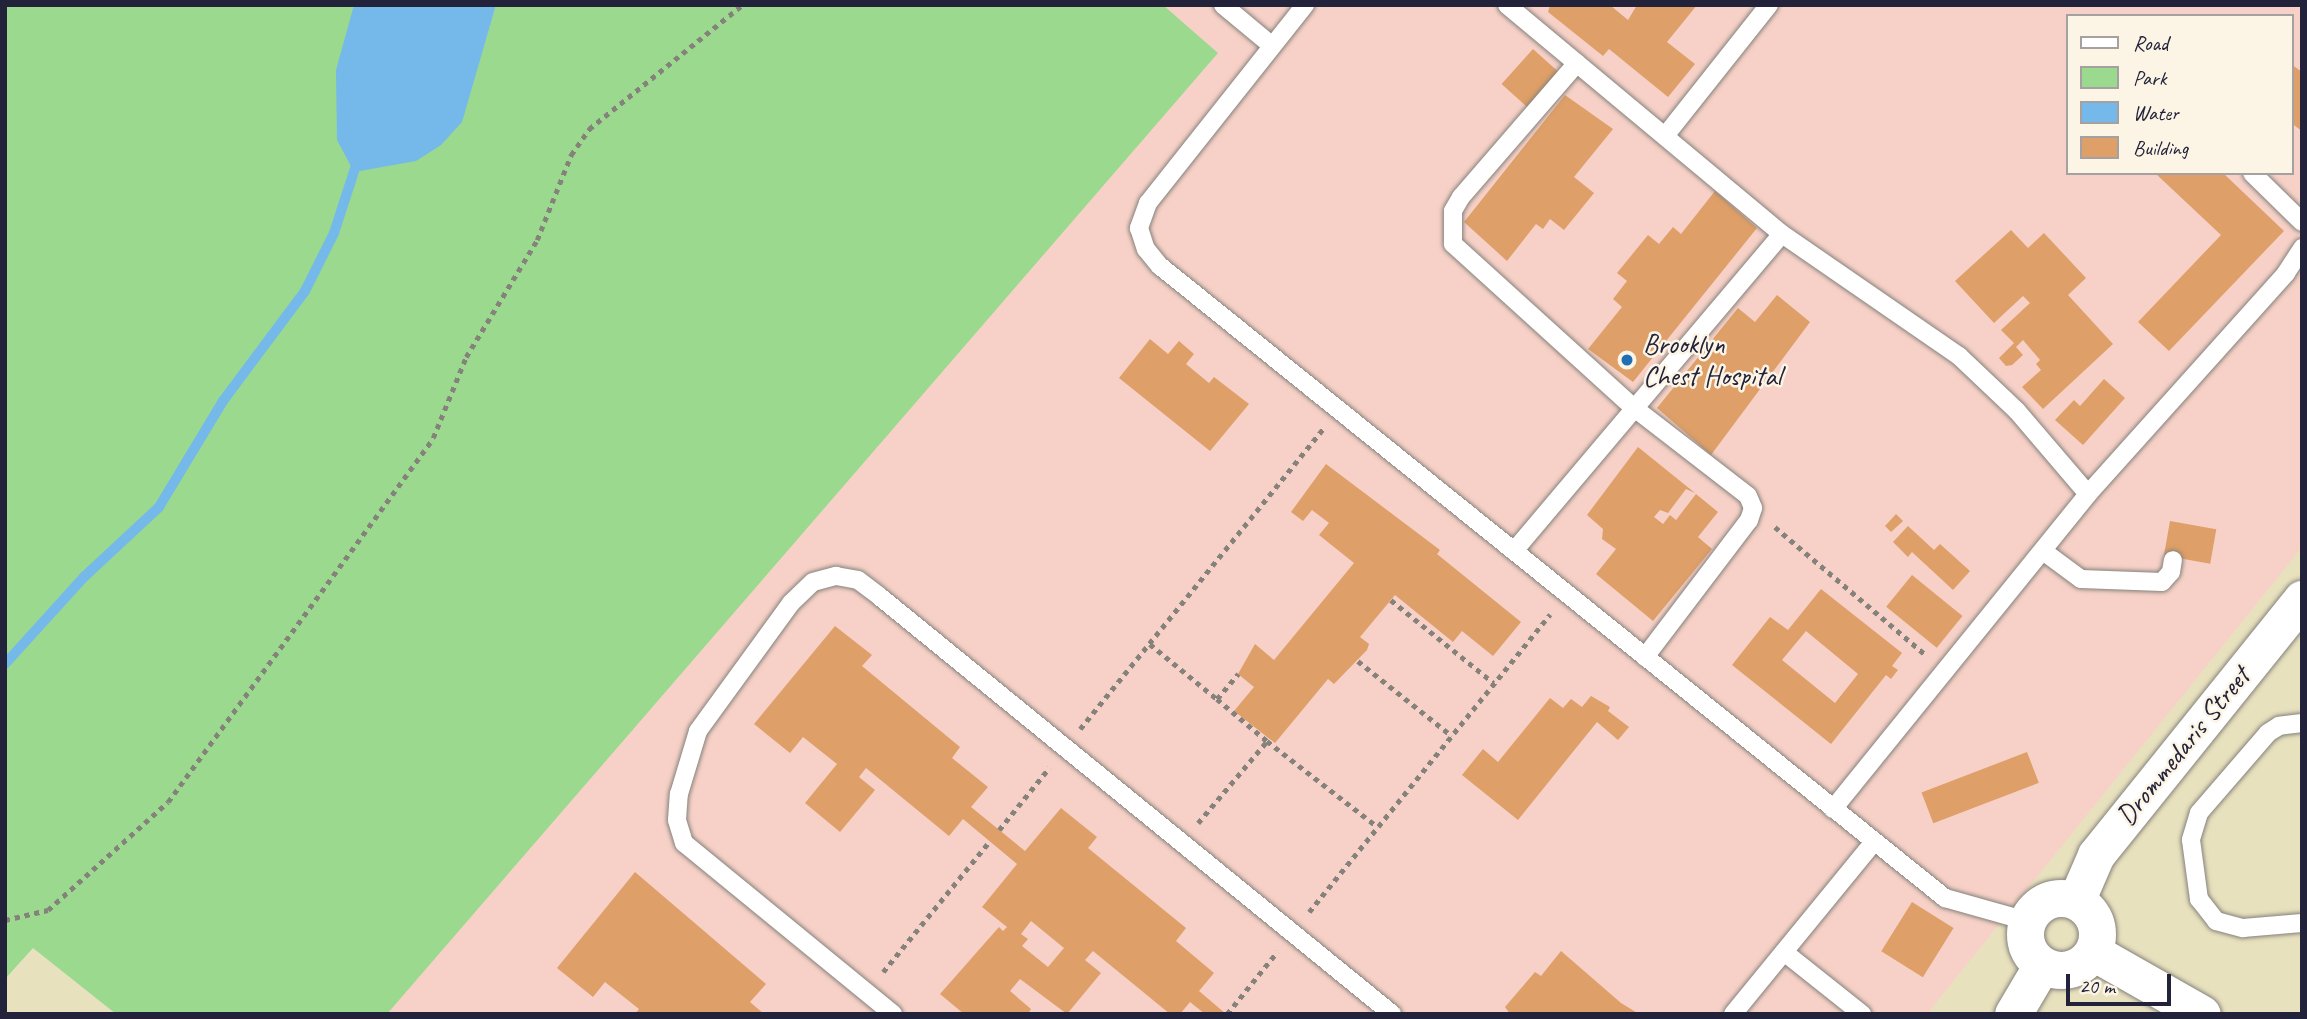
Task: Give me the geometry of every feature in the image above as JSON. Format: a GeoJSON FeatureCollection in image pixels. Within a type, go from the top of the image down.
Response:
{"type":"FeatureCollection","features":[{"type":"Feature","properties":{"kind":"street","name":"Drommedaris Street"},"geometry":{"type":"LineString","coordinates":[[2076,901],[2096,855],[2302,599]]}},
{"type":"Feature","properties":{"kind":"street"},"geometry":{"type":"LineString","coordinates":[[2051,899],[2076,901],[2095,923],[2093,952],[2074,968],[2057,970],[2042,965],[2026,946],[2028,921],[2037,908],[2051,899]]}},
{"type":"Feature","properties":{"kind":"street"},"geometry":{"type":"LineString","coordinates":[[2093,952],[2203,1014]]}},
{"type":"Feature","properties":{"kind":"street"},"geometry":{"type":"LineString","coordinates":[[2013,1014],[2042,965]]}},
{"type":"Feature","properties":{"kind":"lane"},"geometry":{"type":"LineString","coordinates":[[1223,5],[1271,45]]}},
{"type":"Feature","properties":{"kind":"lane"},"geometry":{"type":"LineString","coordinates":[[1305,5],[1148,203],[1139,228],[1146,248],[1160,266],[1945,898],[2028,921]]}},
{"type":"Feature","properties":{"kind":"lane"},"geometry":{"type":"LineString","coordinates":[[1507,5],[1782,234],[1959,356],[2017,411],[2088,494]]}},
{"type":"Feature","properties":{"kind":"lane"},"geometry":{"type":"LineString","coordinates":[[1665,136],[1769,5]]}},
{"type":"Feature","properties":{"kind":"lane"},"geometry":{"type":"LineString","coordinates":[[1577,63],[1461,197],[1453,211],[1453,244],[1633,407],[1748,496],[1753,508],[1735,541],[1645,657]]}},
{"type":"Feature","properties":{"kind":"lane"},"geometry":{"type":"LineString","coordinates":[[2254,175],[2302,222]]}},
{"type":"Feature","properties":{"kind":"lane"},"geometry":{"type":"LineString","coordinates":[[1514,551],[1782,234]]}},
{"type":"Feature","properties":{"kind":"lane"},"geometry":{"type":"LineString","coordinates":[[1833,808],[2088,494],[2286,274],[2302,248]]}},
{"type":"Feature","properties":{"kind":"lane"},"geometry":{"type":"LineString","coordinates":[[2043,551],[2081,579],[2162,582],[2171,572],[2173,560]]}},
{"type":"Feature","properties":{"kind":"lane"},"geometry":{"type":"LineString","coordinates":[[893,1014],[684,843],[677,820],[679,794],[698,731],[791,603],[813,582],[836,576],[858,580],[1392,1014]]}},
{"type":"Feature","properties":{"kind":"lane"},"geometry":{"type":"LineString","coordinates":[[2302,723],[2279,726],[2259,743],[2199,813],[2191,840],[2199,899],[2216,921],[2243,928],[2302,923]]}},
{"type":"Feature","properties":{"kind":"lane"},"geometry":{"type":"LineString","coordinates":[[1733,1014],[1874,842]]}},
{"type":"Feature","properties":{"kind":"lane"},"geometry":{"type":"LineString","coordinates":[[1784,952],[1862,1014]]}},
{"type":"Feature","properties":{"kind":"path"},"geometry":{"type":"LineString","coordinates":[[5,920],[48,910],[168,802],[433,438],[466,357],[537,240],[571,155],[589,129],[742,5]]}},
{"type":"Feature","properties":{"kind":"path"},"geometry":{"type":"LineString","coordinates":[[999,830],[1339,410]]}},
{"type":"Feature","properties":{"kind":"path"},"geometry":{"type":"LineString","coordinates":[[1753,508],[1945,671]]}},
{"type":"Feature","properties":{"kind":"path"},"geometry":{"type":"LineString","coordinates":[[1227,1014],[1566,594]]}},
{"type":"Feature","properties":{"kind":"path"},"geometry":{"type":"LineString","coordinates":[[1391,600],[1494,683]]}},
{"type":"Feature","properties":{"kind":"path"},"geometry":{"type":"LineString","coordinates":[[1150,644],[1267,741],[1378,827]]}},
{"type":"Feature","properties":{"kind":"path"},"geometry":{"type":"LineString","coordinates":[[1358,662],[1452,736]]}},
{"type":"Feature","properties":{"kind":"path"},"geometry":{"type":"LineString","coordinates":[[1217,699],[1238,674]]}},
{"type":"Feature","properties":{"kind":"path"},"geometry":{"type":"LineString","coordinates":[[1182,843],[1267,741]]}},
{"type":"Feature","properties":{"kind":"path"},"geometry":{"type":"LineString","coordinates":[[867,992],[990,841]]}},
{"type":"Feature","properties":{"kind":"shaded area","name":"Brooklyn Chest Hospital"},"geometry":{"type":"Polygon","coordinates":[[[1163,5],[2302,5],[2302,547],[1927,1014],[386,1014],[1217,53],[1163,5]]]}},
{"type":"Feature","properties":{"kind":"green space"},"geometry":{"type":"Polygon","coordinates":[[[5,5],[354,5],[350,31],[336,70],[461,122],[496,5],[1163,5],[1218,53],[387,1014],[116,1014],[33,948],[5,979],[5,5]]]}},
{"type":"Feature","properties":{"kind":"water"},"geometry":{"type":"Polygon","coordinates":[[[354,5],[496,5],[462,122],[441,145],[416,161],[354,172],[337,140],[336,70],[354,5]]]}},
{"type":"Feature","properties":{"kind":"building"},"geometry":{"type":"Polygon","coordinates":[[[1550,5],[1610,5],[1628,20],[1637,5],[1697,5],[1667,42],[1695,64],[1668,97],[1609,49],[1603,56],[1548,12],[1550,5]]]}},
{"type":"Feature","properties":{"kind":"building"},"geometry":{"type":"Polygon","coordinates":[[[1533,49],[1560,73],[1528,108],[1502,84],[1533,49]]]}},
{"type":"Feature","properties":{"kind":"building"},"geometry":{"type":"Polygon","coordinates":[[[2293,65],[2302,72],[2302,131],[2293,124],[2293,65]]]}},
{"type":"Feature","properties":{"kind":"building"},"geometry":{"type":"Polygon","coordinates":[[[1565,95],[1613,129],[1574,177],[1594,193],[1564,230],[1550,219],[1543,229],[1536,224],[1507,261],[1464,222],[1565,95]]]}},
{"type":"Feature","properties":{"kind":"building"},"geometry":{"type":"Polygon","coordinates":[[[2157,175],[2225,175],[2284,231],[2169,351],[2138,322],[2221,235],[2157,175]]]}},
{"type":"Feature","properties":{"kind":"building"},"geometry":{"type":"Polygon","coordinates":[[[1715,191],[1757,228],[1633,382],[1588,349],[1622,307],[1613,299],[1627,281],[1617,273],[1648,235],[1659,244],[1673,227],[1681,234],[1715,191]]]}},
{"type":"Feature","properties":{"kind":"building"},"geometry":{"type":"Polygon","coordinates":[[[2011,230],[2028,248],[2044,233],[2086,278],[2068,295],[2113,344],[2043,409],[2022,387],[2041,370],[2036,364],[2040,360],[2023,340],[2016,347],[2023,355],[2012,365],[2006,366],[1999,358],[2014,343],[2001,330],[2030,303],[2023,296],[1994,323],[1955,281],[2011,230]]]}},
{"type":"Feature","properties":{"kind":"building"},"geometry":{"type":"Polygon","coordinates":[[[1777,295],[1810,322],[1711,455],[1657,408],[1738,308],[1755,322],[1777,295]]]}},
{"type":"Feature","properties":{"kind":"building"},"geometry":{"type":"Polygon","coordinates":[[[1150,339],[1168,354],[1179,341],[1194,354],[1186,364],[1209,383],[1214,377],[1249,404],[1210,451],[1119,378],[1150,339]]]}},
{"type":"Feature","properties":{"kind":"building"},"geometry":{"type":"Polygon","coordinates":[[[2104,379],[2125,398],[2083,445],[2055,420],[2074,400],[2080,406],[2104,379]]]}},
{"type":"Feature","properties":{"kind":"building"},"geometry":{"type":"Polygon","coordinates":[[[1638,447],[1695,493],[1686,489],[1668,513],[1660,510],[1654,517],[1663,524],[1670,515],[1676,520],[1696,494],[1718,512],[1698,537],[1712,549],[1653,621],[1596,574],[1616,549],[1602,539],[1603,529],[1587,515],[1638,447]]]}},
{"type":"Feature","properties":{"kind":"building"},"geometry":{"type":"Polygon","coordinates":[[[1326,464],[1440,550],[1437,554],[1521,622],[1493,656],[1462,631],[1453,642],[1395,595],[1360,637],[1369,644],[1367,650],[1334,684],[1328,679],[1275,743],[1234,711],[1254,687],[1238,674],[1255,644],[1274,660],[1354,563],[1319,535],[1329,523],[1312,510],[1303,521],[1291,512],[1326,464]]]}},
{"type":"Feature","properties":{"kind":"building"},"geometry":{"type":"Polygon","coordinates":[[[1896,514],[1903,521],[1891,532],[1885,526],[1896,514]]]}},
{"type":"Feature","properties":{"kind":"building"},"geometry":{"type":"Polygon","coordinates":[[[2170,521],[2216,529],[2210,564],[2164,555],[2170,521]]]}},
{"type":"Feature","properties":{"kind":"building"},"geometry":{"type":"Polygon","coordinates":[[[1908,526],[1934,550],[1940,544],[1970,571],[1953,590],[1912,552],[1908,557],[1893,542],[1908,526]]]}},
{"type":"Feature","properties":{"kind":"building"},"geometry":{"type":"Polygon","coordinates":[[[1912,575],[1963,616],[1937,648],[1886,607],[1912,575]]]}},
{"type":"Feature","properties":{"kind":"building"},"geometry":{"type":"Polygon","coordinates":[[[1821,589],[1902,653],[1892,666],[1898,670],[1891,679],[1886,675],[1831,744],[1732,665],[1770,617],[1788,630],[1821,589]],[[1806,631],[1782,660],[1835,703],[1858,674],[1806,631]]]}},
{"type":"Feature","properties":{"kind":"building"},"geometry":{"type":"Polygon","coordinates":[[[835,626],[872,655],[862,666],[960,747],[952,758],[988,787],[971,807],[1025,851],[1061,808],[1097,837],[1088,848],[1186,928],[1176,941],[1214,973],[1199,991],[1226,1014],[1205,1014],[1190,1002],[1180,1014],[1170,1014],[1093,951],[1085,960],[1101,973],[1067,1014],[1020,979],[1010,991],[1031,1009],[1028,1014],[964,1014],[940,994],[999,927],[1003,931],[1007,927],[982,907],[1017,864],[963,819],[949,836],[866,768],[859,777],[875,790],[840,832],[805,803],[837,764],[803,737],[790,753],[754,724],[835,626]],[[1031,921],[1021,934],[1028,939],[1022,946],[1048,967],[1064,948],[1031,921]]]}},
{"type":"Feature","properties":{"kind":"building"},"geometry":{"type":"Polygon","coordinates":[[[1591,696],[1610,707],[1608,711],[1629,727],[1618,740],[1597,722],[1518,820],[1462,775],[1483,749],[1498,762],[1550,698],[1563,708],[1571,699],[1582,707],[1591,696]]]}},
{"type":"Feature","properties":{"kind":"building"},"geometry":{"type":"Polygon","coordinates":[[[2027,752],[2039,783],[1933,823],[1922,792],[2027,752]]]}},
{"type":"Feature","properties":{"kind":"building"},"geometry":{"type":"Polygon","coordinates":[[[635,872],[766,984],[750,1002],[764,1014],[635,1014],[639,1009],[605,982],[593,997],[557,968],[635,872]]]}},
{"type":"Feature","properties":{"kind":"building"},"geometry":{"type":"Polygon","coordinates":[[[1912,902],[1954,928],[1923,977],[1881,951],[1912,902]]]}},
{"type":"Feature","properties":{"kind":"building"},"geometry":{"type":"Polygon","coordinates":[[[1561,951],[1621,1003],[1639,1014],[1510,1014],[1505,1007],[1535,972],[1541,976],[1561,951]]]}},
{"type":"Feature","properties":{"kind":"waterway"},"geometry":{"type":"LineString","coordinates":[[5,664],[84,577],[159,507],[223,401],[305,291],[334,233],[358,159]]}},
{"type":"Feature","properties":{"kind":"place","name":"Brooklyn Chest Hospital"},"geometry":{"type":"Point","coordinates":[1627,360]}}]}
